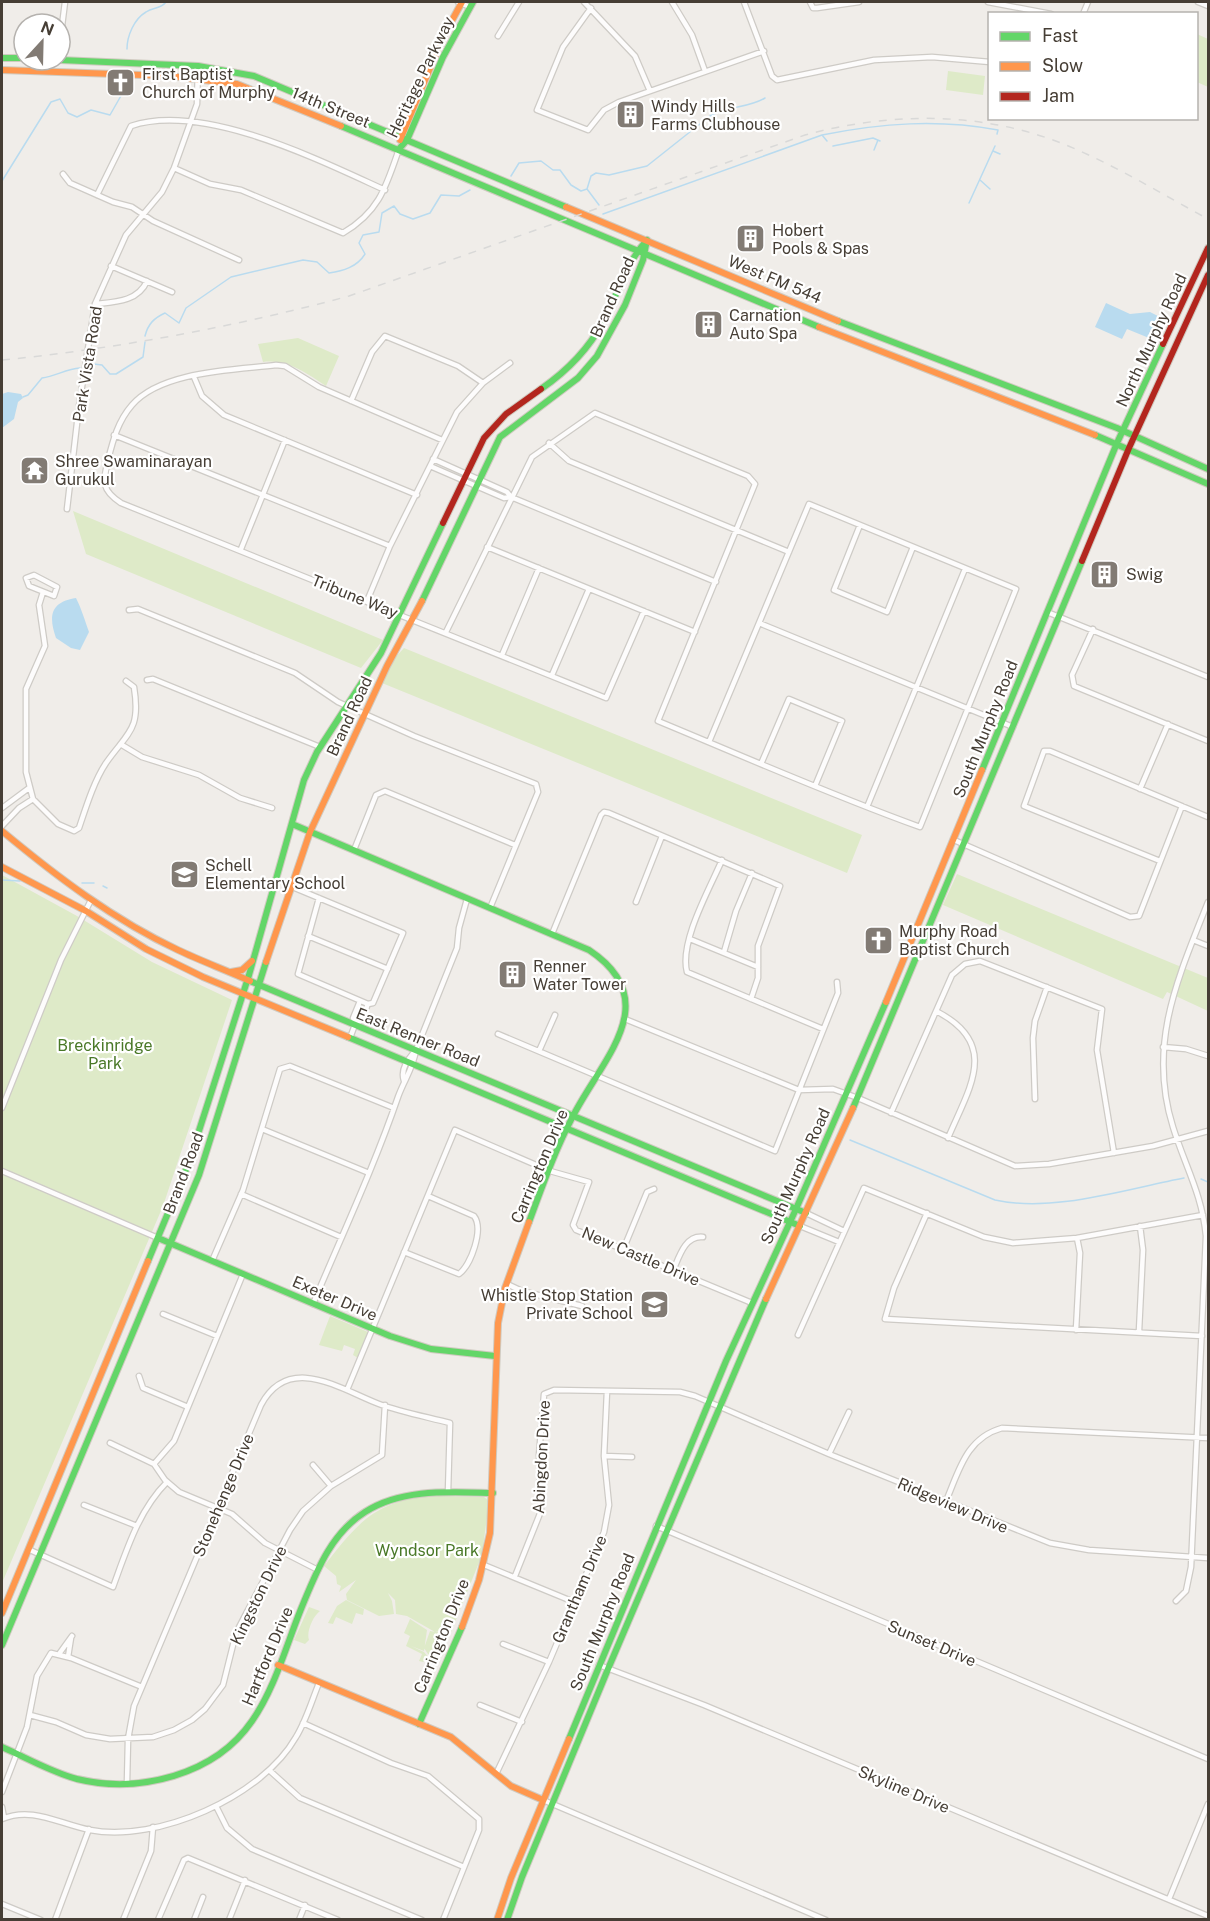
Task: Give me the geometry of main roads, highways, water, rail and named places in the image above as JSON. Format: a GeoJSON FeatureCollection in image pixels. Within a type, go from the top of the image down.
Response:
{"type":"FeatureCollection","features":[{"type":"Feature","properties":{"kind":"main road","name":"Heritage Parkway"},"geometry":{"type":"LineString","coordinates":[[399,149],[400,137],[460,2]]}},
{"type":"Feature","properties":{"kind":"main road","name":"Heritage Parkway"},"geometry":{"type":"LineString","coordinates":[[399,149],[407,140],[443,57],[472,4]]}},
{"type":"Feature","properties":{"kind":"main road"},"geometry":{"type":"LineString","coordinates":[[436,54],[443,57]]}},
{"type":"Feature","properties":{"kind":"main road","name":"14th Street"},"geometry":{"type":"LineString","coordinates":[[72,61],[198,66],[254,76],[407,140]]}},
{"type":"Feature","properties":{"kind":"main road","name":"14th Street"},"geometry":{"type":"LineString","coordinates":[[2,70],[198,78],[249,88],[399,149]]}},
{"type":"Feature","properties":{"kind":"main road","name":"West FM 544"},"geometry":{"type":"LineString","coordinates":[[407,140],[832,319],[958,369],[1123,430],[1209,469]]}},
{"type":"Feature","properties":{"kind":"main road","name":"West FM 544"},"geometry":{"type":"LineString","coordinates":[[399,149],[828,330],[1117,443],[1209,484]]}},
{"type":"Feature","properties":{"kind":"main road","name":"Brand Road"},"geometry":{"type":"LineString","coordinates":[[2,1613],[172,1207],[243,994],[304,780],[320,747],[381,653],[465,478],[493,426],[521,400],[574,363],[610,311],[636,249],[647,240]]}},
{"type":"Feature","properties":{"kind":"main road","name":"Brand Road"},"geometry":{"type":"LineString","coordinates":[[2,1645],[200,1174],[290,886],[310,832],[387,666],[413,620],[476,482],[500,437],[516,421],[568,386],[589,366],[606,345],[621,316],[646,253],[647,240]]}},
{"type":"Feature","properties":{"kind":"main road","name":"North Murphy Road"},"geometry":{"type":"LineString","coordinates":[[1117,443],[1209,248]]}},
{"type":"Feature","properties":{"kind":"main road","name":"North Murphy Road"},"geometry":{"type":"LineString","coordinates":[[1129,448],[1209,275]]}},
{"type":"Feature","properties":{"kind":"main road"},"geometry":{"type":"LineString","coordinates":[[754,299],[759,287]]}},
{"type":"Feature","properties":{"kind":"main road"},"geometry":{"type":"LineString","coordinates":[[610,311],[621,316]]}},
{"type":"Feature","properties":{"kind":"main road"},"geometry":{"type":"LineString","coordinates":[[1178,317],[1188,321]]}},
{"type":"Feature","properties":{"kind":"main road"},"geometry":{"type":"LineString","coordinates":[[828,330],[832,319]]}},
{"type":"Feature","properties":{"kind":"main road"},"geometry":{"type":"LineString","coordinates":[[954,380],[958,369]]}},
{"type":"Feature","properties":{"kind":"main road","name":"South Murphy Road"},"geometry":{"type":"LineString","coordinates":[[497,1920],[543,1800],[656,1526],[892,986],[1117,443]]}},
{"type":"Feature","properties":{"kind":"main road","name":"South Murphy Road"},"geometry":{"type":"LineString","coordinates":[[507,1920],[608,1669],[719,1406],[858,1098],[1129,448]]}},
{"type":"Feature","properties":{"kind":"main road"},"geometry":{"type":"LineString","coordinates":[[1094,500],[1105,506]]}},
{"type":"Feature","properties":{"kind":"main road"},"geometry":{"type":"LineString","coordinates":[[1075,546],[1086,551]]}},
{"type":"Feature","properties":{"kind":"main road"},"geometry":{"type":"LineString","coordinates":[[292,824],[310,832]]}},
{"type":"Feature","properties":{"kind":"main road","name":"East Renner Road"},"geometry":{"type":"LineString","coordinates":[[2,831],[46,868],[138,930],[225,971],[806,1214]]}},
{"type":"Feature","properties":{"kind":"main road","name":"Carrington Drive"},"geometry":{"type":"LineString","coordinates":[[310,832],[589,950],[615,972],[626,995],[626,1019],[574,1116],[513,1263],[507,1284],[495,1356],[493,1493],[490,1536],[484,1565],[419,1724]]}},
{"type":"Feature","properties":{"kind":"main road","name":"East Renner Road"},"geometry":{"type":"LineString","coordinates":[[2,867],[86,911],[146,950],[243,994],[800,1226]]}},
{"type":"Feature","properties":{"kind":"main road"},"geometry":{"type":"LineString","coordinates":[[225,971],[242,970],[254,958]]}},
{"type":"Feature","properties":{"kind":"main road"},"geometry":{"type":"LineString","coordinates":[[892,986],[903,991]]}},
{"type":"Feature","properties":{"kind":"main road"},"geometry":{"type":"LineString","coordinates":[[202,1122],[216,1125]]}},
{"type":"Feature","properties":{"kind":"main road","name":"Exeter Drive"},"geometry":{"type":"LineString","coordinates":[[158,1238],[372,1329],[431,1349],[495,1356]]}},
{"type":"Feature","properties":{"kind":"main road","name":"Hartford Drive"},"geometry":{"type":"LineString","coordinates":[[2,1747],[84,1781],[126,1783],[166,1779],[192,1770],[225,1750],[253,1721],[326,1553],[342,1532],[368,1511],[404,1496],[448,1492],[493,1493]]}},
{"type":"Feature","properties":{"kind":"main road"},"geometry":{"type":"LineString","coordinates":[[278,1665],[451,1737],[512,1786],[543,1800]]}},
{"type":"Feature","properties":{"kind":"water"},"geometry":{"type":"Polygon","coordinates":[[[1106,303],[1130,314],[1150,312],[1160,317],[1155,334],[1149,338],[1127,329],[1122,339],[1095,327],[1106,303]]]}},
{"type":"Feature","properties":{"kind":"water"},"geometry":{"type":"Polygon","coordinates":[[[8,392],[21,394],[23,398],[18,402],[14,419],[2,428],[2,394],[8,392]]]}},
{"type":"Feature","properties":{"kind":"water"},"geometry":{"type":"Polygon","coordinates":[[[76,598],[89,632],[80,650],[71,648],[56,638],[52,623],[52,616],[57,606],[76,598]]]}},
{"type":"Feature","properties":{"kind":"waterway"},"geometry":{"type":"LineString","coordinates":[[127,49],[130,33],[138,19],[146,12],[166,2]]}},
{"type":"Feature","properties":{"kind":"waterway"},"geometry":{"type":"LineString","coordinates":[[2,181],[51,102],[60,99],[68,113],[77,117],[91,110],[110,115],[126,87]]}},
{"type":"Feature","properties":{"kind":"waterway"},"geometry":{"type":"LineString","coordinates":[[511,176],[519,163],[541,161],[553,170],[560,170],[571,185],[581,191],[587,189],[591,176],[596,173],[609,175],[647,166],[710,116],[765,98]]}},
{"type":"Feature","properties":{"kind":"waterway"},"geometry":{"type":"LineString","coordinates":[[822,135],[910,124],[954,124],[998,130],[997,134]]}},
{"type":"Feature","properties":{"kind":"waterway"},"geometry":{"type":"LineString","coordinates":[[603,214],[822,135],[827,141]]}},
{"type":"Feature","properties":{"kind":"waterway"},"geometry":{"type":"LineString","coordinates":[[833,146],[873,138],[880,141]]}},
{"type":"Feature","properties":{"kind":"waterway"},"geometry":{"type":"LineString","coordinates":[[874,150],[878,140]]}},
{"type":"Feature","properties":{"kind":"waterway"},"geometry":{"type":"LineString","coordinates":[[969,203],[995,146]]}},
{"type":"Feature","properties":{"kind":"waterway"},"geometry":{"type":"LineString","coordinates":[[993,151],[1000,154]]}},
{"type":"Feature","properties":{"kind":"waterway"},"geometry":{"type":"LineString","coordinates":[[980,180],[990,189]]}},
{"type":"Feature","properties":{"kind":"waterway"},"geometry":{"type":"LineString","coordinates":[[587,189],[599,205]]}},
{"type":"Feature","properties":{"kind":"waterway"},"geometry":{"type":"LineString","coordinates":[[145,336],[152,322],[165,313],[179,323],[186,308],[231,277],[303,260],[317,262],[329,273],[349,268],[365,254],[359,243],[363,235],[379,232],[382,213],[394,206],[400,214],[413,219],[430,213],[441,195],[459,196],[470,190]]}},
{"type":"Feature","properties":{"kind":"waterway"},"geometry":{"type":"LineString","coordinates":[[91,368],[94,364],[102,365],[110,374],[116,374],[143,357],[145,342]]}},
{"type":"Feature","properties":{"kind":"waterway"},"geometry":{"type":"LineString","coordinates":[[23,397],[28,395],[42,378],[80,368]]}},
{"type":"Feature","properties":{"kind":"waterway"},"geometry":{"type":"LineString","coordinates":[[2,880],[20,881]]}},
{"type":"Feature","properties":{"kind":"waterway"},"geometry":{"type":"LineString","coordinates":[[82,883],[94,883]]}},
{"type":"Feature","properties":{"kind":"waterway"},"geometry":{"type":"LineString","coordinates":[[103,886],[107,888]]}},
{"type":"Feature","properties":{"kind":"waterway"},"geometry":{"type":"LineString","coordinates":[[850,1140],[995,1200],[1017,1203],[1065,1202],[1184,1178]]}},
{"type":"Feature","properties":{"kind":"waterway"},"geometry":{"type":"LineString","coordinates":[[1201,1179],[1208,1182]]}},
{"type":"Feature","properties":{"kind":"railway"},"geometry":{"type":"LineString","coordinates":[[2,360],[88,350],[221,327],[349,296],[805,135],[867,122],[929,118],[992,124],[1023,131],[1053,140],[1093,157],[1208,219]]}},
{"type":"Feature","properties":{"kind":"place","name":"First Baptist Church of Murphy"},"geometry":{"type":"Point","coordinates":[121,83]}},
{"type":"Feature","properties":{"kind":"place","name":"Windy Hills Farms Clubhouse"},"geometry":{"type":"Point","coordinates":[630,115]}},
{"type":"Feature","properties":{"kind":"place","name":"Hobert Pools & Spas"},"geometry":{"type":"Point","coordinates":[751,239]}},
{"type":"Feature","properties":{"kind":"place","name":"Carnation Auto Spa"},"geometry":{"type":"Point","coordinates":[708,324]}},
{"type":"Feature","properties":{"kind":"place","name":"Shree Swaminarayan Gurukul"},"geometry":{"type":"Point","coordinates":[34,470]}},
{"type":"Feature","properties":{"kind":"place","name":"Swig"},"geometry":{"type":"Point","coordinates":[1105,574]}},
{"type":"Feature","properties":{"kind":"place","name":"Schell Elementary School"},"geometry":{"type":"Point","coordinates":[184,874]}},
{"type":"Feature","properties":{"kind":"place","name":"Murphy Road Baptist Church"},"geometry":{"type":"Point","coordinates":[878,940]}},
{"type":"Feature","properties":{"kind":"place","name":"Renner Water Tower"},"geometry":{"type":"Point","coordinates":[512,975]}},
{"type":"Feature","properties":{"kind":"place","name":"Whistle Stop Station Private School"},"geometry":{"type":"Point","coordinates":[654,1304]}},
{"type":"Feature","properties":{"kind":"park label","name":"Breckinridge Park"},"geometry":{"type":"Point","coordinates":[105,1054]}},
{"type":"Feature","properties":{"kind":"park label","name":"Wyndsor Park"},"geometry":{"type":"Point","coordinates":[427,1550]}}]}
